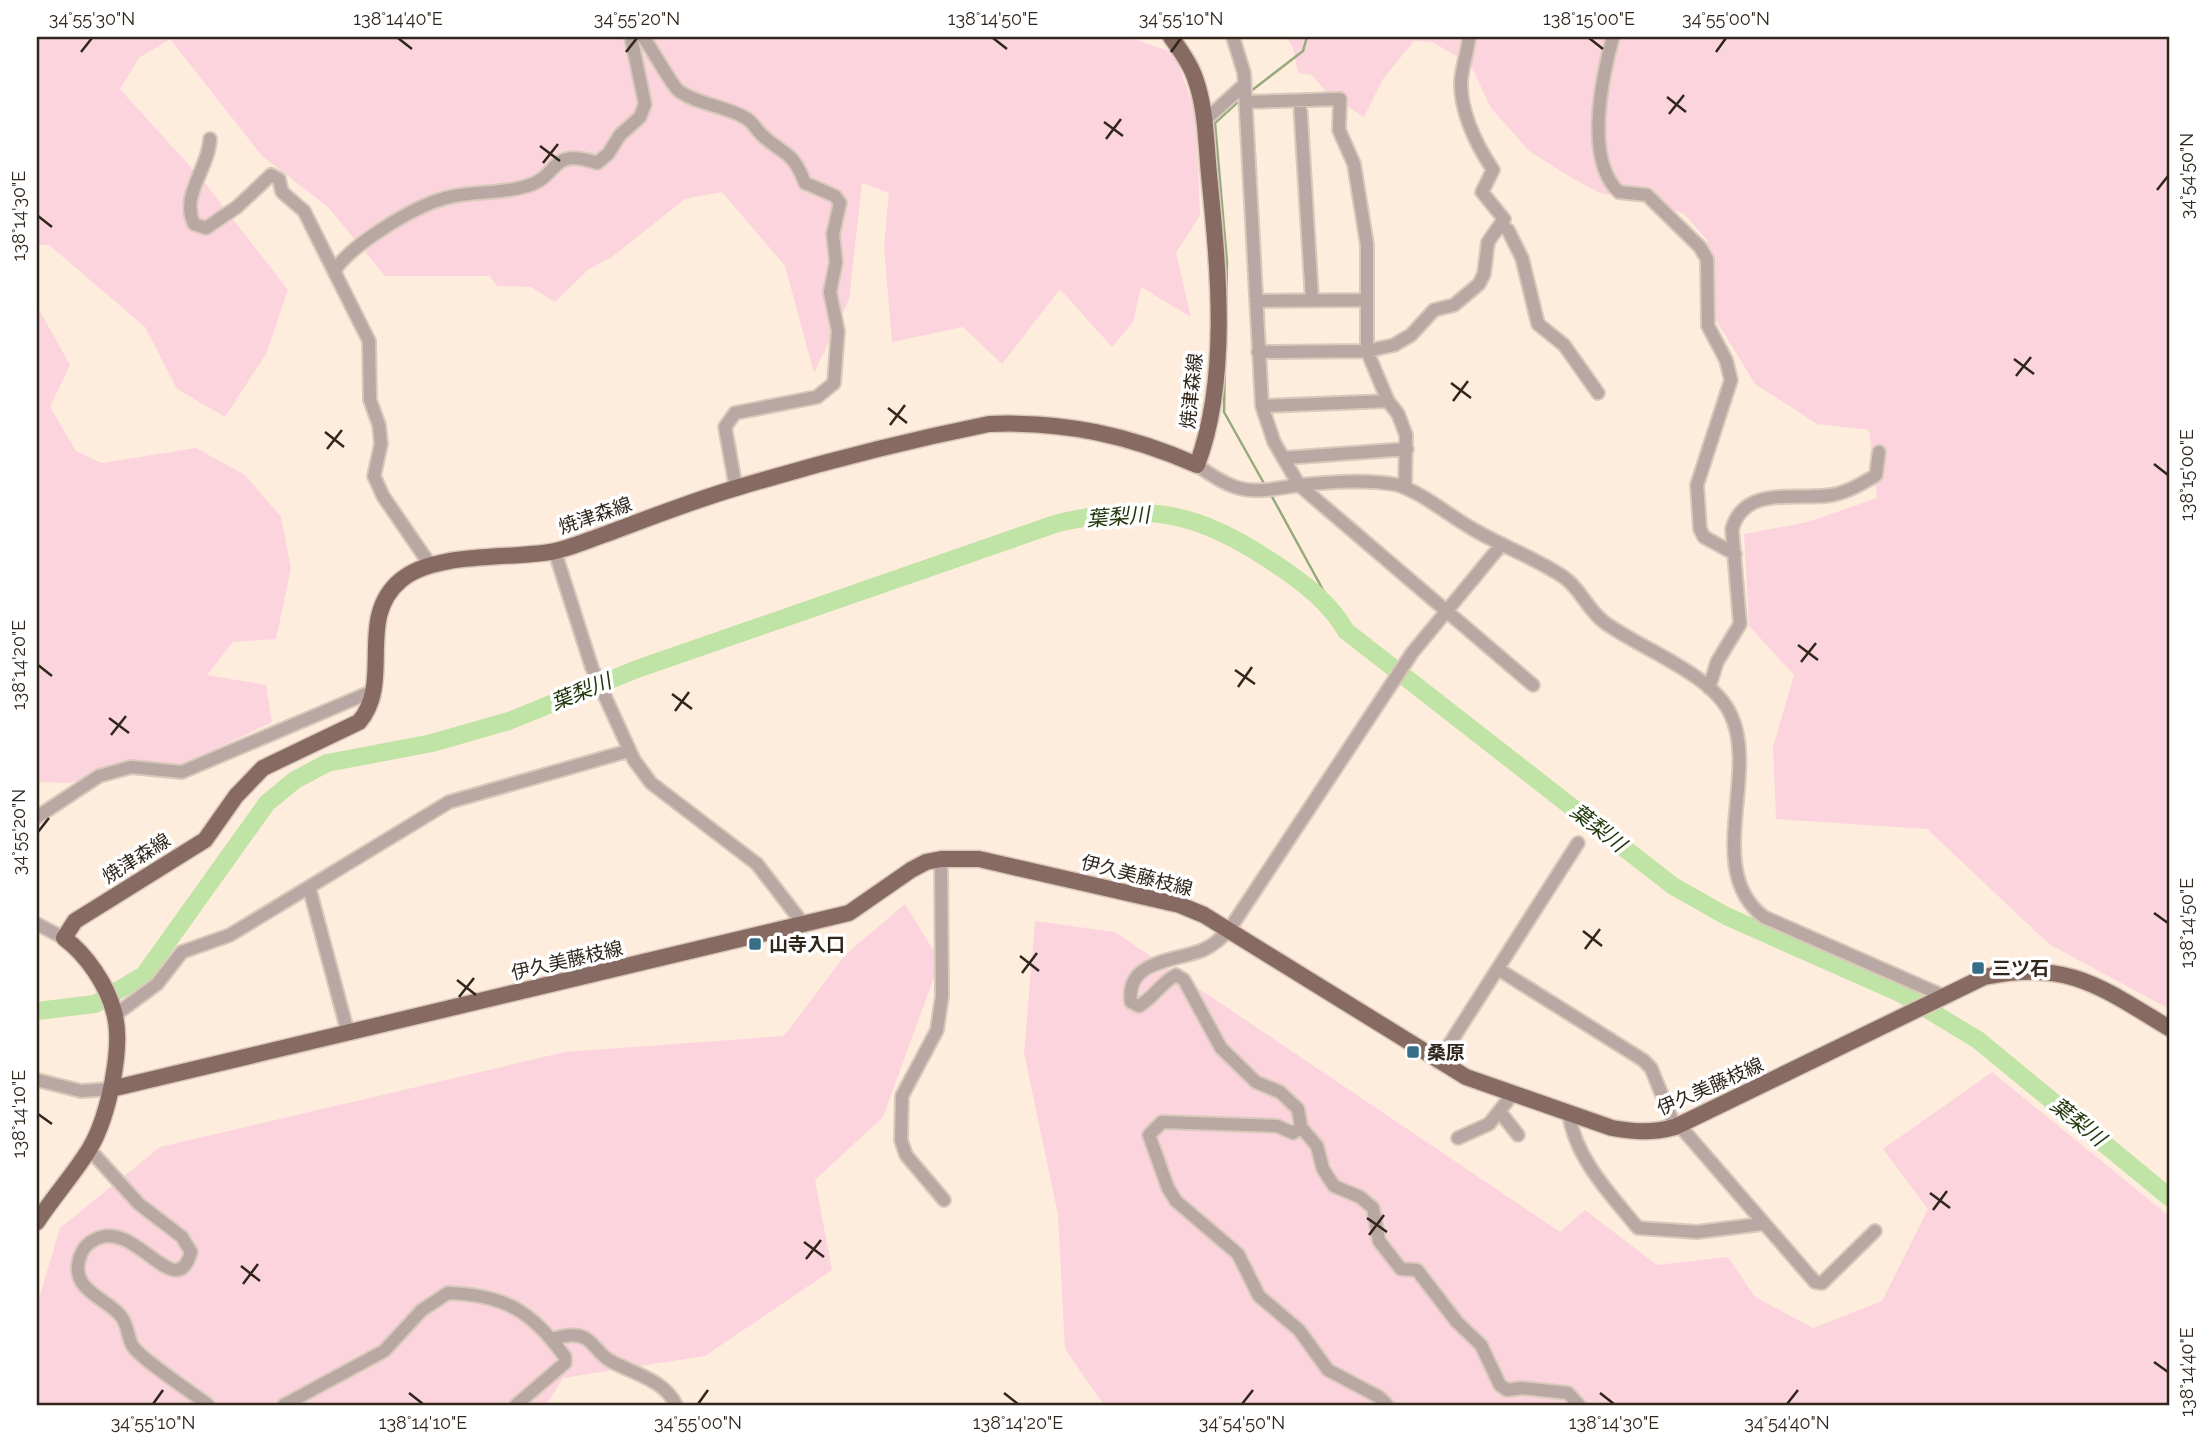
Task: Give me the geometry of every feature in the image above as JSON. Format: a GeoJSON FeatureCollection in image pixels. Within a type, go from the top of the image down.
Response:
{"type":"FeatureCollection","features":[{"type":"Feature","properties":{"kind":"main road","name":"焼津森線"},"geometry":{"type":"LineString","coordinates":[[64,938],[75,921],[205,840],[236,796],[263,768],[359,722],[369,710],[374,696],[376,625],[380,610],[399,581],[411,573],[461,560],[512,558],[555,552],[736,488],[989,424],[1027,423],[1101,431],[1149,444],[1197,465],[1209,433],[1215,394],[1218,300],[1216,242],[1204,121],[1196,79],[1171,37]]}},
{"type":"Feature","properties":{"kind":"main road","name":"伊久美藤枝線"},"geometry":{"type":"LineString","coordinates":[[111,1089],[849,914],[911,870],[926,862],[941,859],[979,859],[1180,905],[1229,930],[1438,1062],[1511,1095],[1633,1132],[1655,1132],[1677,1126],[1984,977],[2035,970],[2058,972],[2101,987],[2169,1028]]}},
{"type":"Feature","properties":{"kind":"main road"},"geometry":{"type":"LineString","coordinates":[[37,1222],[89,1149],[111,1089],[114,1012],[99,979],[82,952],[64,938]]}},
{"type":"Feature","properties":{"kind":"street"},"geometry":{"type":"LineString","coordinates":[[335,270],[345,255],[383,229],[441,199],[473,194],[499,194],[531,185],[564,158],[579,157],[597,163],[608,154],[620,135],[640,117],[645,104],[631,37]]}},
{"type":"Feature","properties":{"kind":"street"},"geometry":{"type":"LineString","coordinates":[[643,37],[662,63],[672,85],[680,92],[744,117],[762,136],[791,155],[798,164],[805,183],[835,196],[841,203],[833,234],[836,262],[830,292],[838,331],[834,383],[817,397],[735,413],[728,419],[724,427],[736,488]]}},
{"type":"Feature","properties":{"kind":"street"},"geometry":{"type":"LineString","coordinates":[[1233,37],[1244,73],[1262,406],[1274,442],[1299,485],[1533,685]]}},
{"type":"Feature","properties":{"kind":"street"},"geometry":{"type":"LineString","coordinates":[[1258,352],[1367,351],[1403,340],[1434,310],[1454,305],[1479,284],[1484,274],[1488,242],[1504,219],[1482,192],[1493,170],[1470,127],[1463,97],[1461,79],[1469,37]]}},
{"type":"Feature","properties":{"kind":"street"},"geometry":{"type":"LineString","coordinates":[[1613,37],[1604,69],[1598,122],[1598,142],[1606,175],[1619,192],[1647,195],[1700,247],[1707,259],[1708,326],[1726,360],[1731,380],[1697,485],[1700,529],[1704,537],[1735,554]]}},
{"type":"Feature","properties":{"kind":"street"},"geometry":{"type":"LineString","coordinates":[[1204,121],[1244,85]]}},
{"type":"Feature","properties":{"kind":"street"},"geometry":{"type":"LineString","coordinates":[[1246,102],[1340,99],[1339,130],[1354,164],[1367,245],[1367,351],[1406,435],[1405,487]]}},
{"type":"Feature","properties":{"kind":"street"},"geometry":{"type":"LineString","coordinates":[[1300,102],[1312,299]]}},
{"type":"Feature","properties":{"kind":"street"},"geometry":{"type":"LineString","coordinates":[[210,139],[209,155],[201,167],[190,198],[188,213],[194,224],[206,228],[237,207],[271,176],[279,179],[282,191],[304,211],[369,341],[370,400],[379,425],[381,444],[374,476],[383,496],[431,566]]}},
{"type":"Feature","properties":{"kind":"street"},"geometry":{"type":"LineString","coordinates":[[1500,225],[1508,230],[1522,258],[1538,324],[1564,345],[1598,393]]}},
{"type":"Feature","properties":{"kind":"street"},"geometry":{"type":"LineString","coordinates":[[1256,301],[1366,300]]}},
{"type":"Feature","properties":{"kind":"street"},"geometry":{"type":"LineString","coordinates":[[1262,406],[1388,401]]}},
{"type":"Feature","properties":{"kind":"street"},"geometry":{"type":"LineString","coordinates":[[1284,458],[1407,449]]}},
{"type":"Feature","properties":{"kind":"street"},"geometry":{"type":"LineString","coordinates":[[1710,688],[1717,662],[1740,624],[1732,529],[1741,512],[1762,498],[1832,495],[1855,488],[1875,475],[1879,452]]}},
{"type":"Feature","properties":{"kind":"street"},"geometry":{"type":"LineString","coordinates":[[1197,465],[1220,481],[1238,488],[1269,490],[1299,485],[1377,482],[1405,487],[1567,579],[1604,622],[1710,688],[1726,705],[1737,729],[1736,864],[1738,882],[1744,897],[1764,917],[1942,998]]}},
{"type":"Feature","properties":{"kind":"street"},"geometry":{"type":"LineString","coordinates":[[1502,544],[1412,653],[1229,930],[1218,941],[1201,951],[1164,958],[1138,975],[1129,989],[1131,1002],[1139,1006],[1153,998],[1166,981],[1176,975],[1184,979],[1221,1048],[1256,1082],[1280,1092],[1298,1109],[1301,1127],[1317,1146],[1323,1169],[1334,1186],[1360,1197],[1373,1208],[1379,1241],[1401,1269],[1417,1270],[1457,1322],[1481,1345],[1500,1385],[1507,1390],[1556,1390],[1568,1393],[1578,1404]]}},
{"type":"Feature","properties":{"kind":"street"},"geometry":{"type":"LineString","coordinates":[[555,552],[592,668],[628,751],[652,783],[757,864],[804,925]]}},
{"type":"Feature","properties":{"kind":"street"},"geometry":{"type":"LineString","coordinates":[[37,817],[99,776],[131,767],[182,772],[366,694],[374,696]]}},
{"type":"Feature","properties":{"kind":"street"},"geometry":{"type":"LineString","coordinates":[[114,1012],[157,984],[182,952],[230,935],[449,802],[628,751]]}},
{"type":"Feature","properties":{"kind":"street"},"geometry":{"type":"LineString","coordinates":[[1438,1062],[1578,843]]}},
{"type":"Feature","properties":{"kind":"street"},"geometry":{"type":"LineString","coordinates":[[941,859],[942,996],[937,1031],[902,1096],[901,1140],[905,1154],[944,1200]]}},
{"type":"Feature","properties":{"kind":"street"},"geometry":{"type":"LineString","coordinates":[[309,887],[348,1033]]}},
{"type":"Feature","properties":{"kind":"street"},"geometry":{"type":"LineString","coordinates":[[37,924],[64,938]]}},
{"type":"Feature","properties":{"kind":"street"},"geometry":{"type":"LineString","coordinates":[[1498,969],[1643,1060],[1651,1068],[1677,1126],[1815,1282],[1822,1283],[1875,1231]]}},
{"type":"Feature","properties":{"kind":"street"},"geometry":{"type":"LineString","coordinates":[[37,1080],[81,1091],[111,1089]]}},
{"type":"Feature","properties":{"kind":"street"},"geometry":{"type":"LineString","coordinates":[[1458,1138],[1477,1132],[1500,1112],[1511,1095]]}},
{"type":"Feature","properties":{"kind":"street"},"geometry":{"type":"LineString","coordinates":[[1500,1112],[1518,1135]]}},
{"type":"Feature","properties":{"kind":"street"},"geometry":{"type":"LineString","coordinates":[[1569,1114],[1571,1127],[1593,1172],[1638,1228],[1698,1232],[1762,1224]]}},
{"type":"Feature","properties":{"kind":"street"},"geometry":{"type":"LineString","coordinates":[[1301,1127],[1293,1133],[1278,1126],[1162,1122],[1149,1135],[1168,1188],[1176,1201],[1230,1244],[1238,1254],[1259,1296],[1299,1331],[1328,1370],[1379,1397],[1387,1405]]}},
{"type":"Feature","properties":{"kind":"street"},"geometry":{"type":"LineString","coordinates":[[89,1149],[139,1204],[182,1237],[191,1252],[183,1268],[175,1271],[166,1269],[125,1237],[102,1236],[83,1250],[78,1261],[82,1282],[88,1292],[122,1317],[133,1346],[208,1405]]}},
{"type":"Feature","properties":{"kind":"street"},"geometry":{"type":"LineString","coordinates":[[284,1405],[384,1350],[422,1310],[448,1293],[514,1305],[530,1316],[565,1357],[565,1363],[516,1405]]}},
{"type":"Feature","properties":{"kind":"street"},"geometry":{"type":"LineString","coordinates":[[552,1339],[570,1335],[586,1339],[607,1359],[638,1371],[672,1398],[676,1405]]}},
{"type":"Feature","properties":{"kind":"shaded area"},"geometry":{"type":"Polygon","coordinates":[[[37,37],[1129,37],[1174,53],[1196,113],[1200,215],[1176,253],[1191,317],[1141,287],[1133,322],[1112,347],[1060,289],[1002,364],[963,327],[892,342],[884,246],[889,193],[862,183],[849,300],[814,373],[785,266],[722,192],[685,199],[612,257],[589,269],[555,302],[531,287],[497,286],[490,276],[385,276],[328,207],[262,156],[170,39],[139,58],[120,89],[205,183],[288,290],[266,354],[225,417],[177,389],[145,327],[49,245],[37,245],[37,37]]]}},
{"type":"Feature","properties":{"kind":"shaded area"},"geometry":{"type":"Polygon","coordinates":[[[1286,37],[2169,37],[2169,1009],[2049,944],[1927,829],[1776,819],[1773,747],[1794,675],[1749,626],[1744,534],[1808,522],[1877,498],[1869,430],[1817,424],[1755,384],[1713,315],[1707,240],[1684,214],[1647,200],[1600,193],[1529,151],[1491,108],[1470,64],[1432,42],[1414,41],[1383,79],[1364,117],[1328,94],[1312,75],[1298,73],[1293,48],[1286,37]]]}},
{"type":"Feature","properties":{"kind":"shaded area"},"geometry":{"type":"Polygon","coordinates":[[[37,306],[70,365],[50,407],[76,451],[102,463],[196,448],[245,475],[281,517],[291,568],[276,639],[233,642],[207,675],[266,685],[272,722],[179,767],[93,776],[69,783],[37,782],[37,306]]]}},
{"type":"Feature","properties":{"kind":"shaded area"},"geometry":{"type":"Polygon","coordinates":[[[905,904],[940,961],[883,1117],[815,1180],[832,1270],[705,1356],[563,1378],[546,1405],[37,1405],[37,1305],[60,1228],[160,1147],[565,1052],[784,1036],[846,954],[905,904]]]}},
{"type":"Feature","properties":{"kind":"shaded area"},"geometry":{"type":"Polygon","coordinates":[[[1035,921],[1115,932],[1560,1232],[1585,1210],[1657,1265],[1728,1257],[1755,1297],[1813,1328],[1882,1301],[1928,1209],[1883,1149],[1992,1072],[2169,1216],[2169,1405],[1104,1405],[1065,1349],[1058,1215],[1024,1053],[1035,921]]]}},
{"type":"Feature","properties":{"kind":"waterway"},"geometry":{"type":"LineString","coordinates":[[1251,91],[1303,51],[1307,37]]}},
{"type":"Feature","properties":{"kind":"waterway"},"geometry":{"type":"LineString","coordinates":[[1240,100],[1215,123],[1227,262],[1224,412],[1266,487]]}},
{"type":"Feature","properties":{"kind":"waterway"},"geometry":{"type":"LineString","coordinates":[[1270,493],[1334,610]]}},
{"type":"Feature","properties":{"kind":"waterway","name":"葉梨川"},"geometry":{"type":"LineString","coordinates":[[37,1011],[95,1004],[144,975],[267,803],[295,780],[327,763],[432,743],[509,721],[637,669],[1058,523],[1120,513],[1147,513],[1198,523],[1223,533],[1277,565],[1316,594],[1346,631],[1673,886],[1726,916],[1902,994],[1978,1040],[2169,1197]]}},
{"type":"Feature","properties":{"kind":"place","name":"山寺入口"},"geometry":{"type":"Point","coordinates":[755,944]}},
{"type":"Feature","properties":{"kind":"place","name":"三ツ石"},"geometry":{"type":"Point","coordinates":[1978,968]}},
{"type":"Feature","properties":{"kind":"place","name":"桑原"},"geometry":{"type":"Point","coordinates":[1413,1052]}}]}
